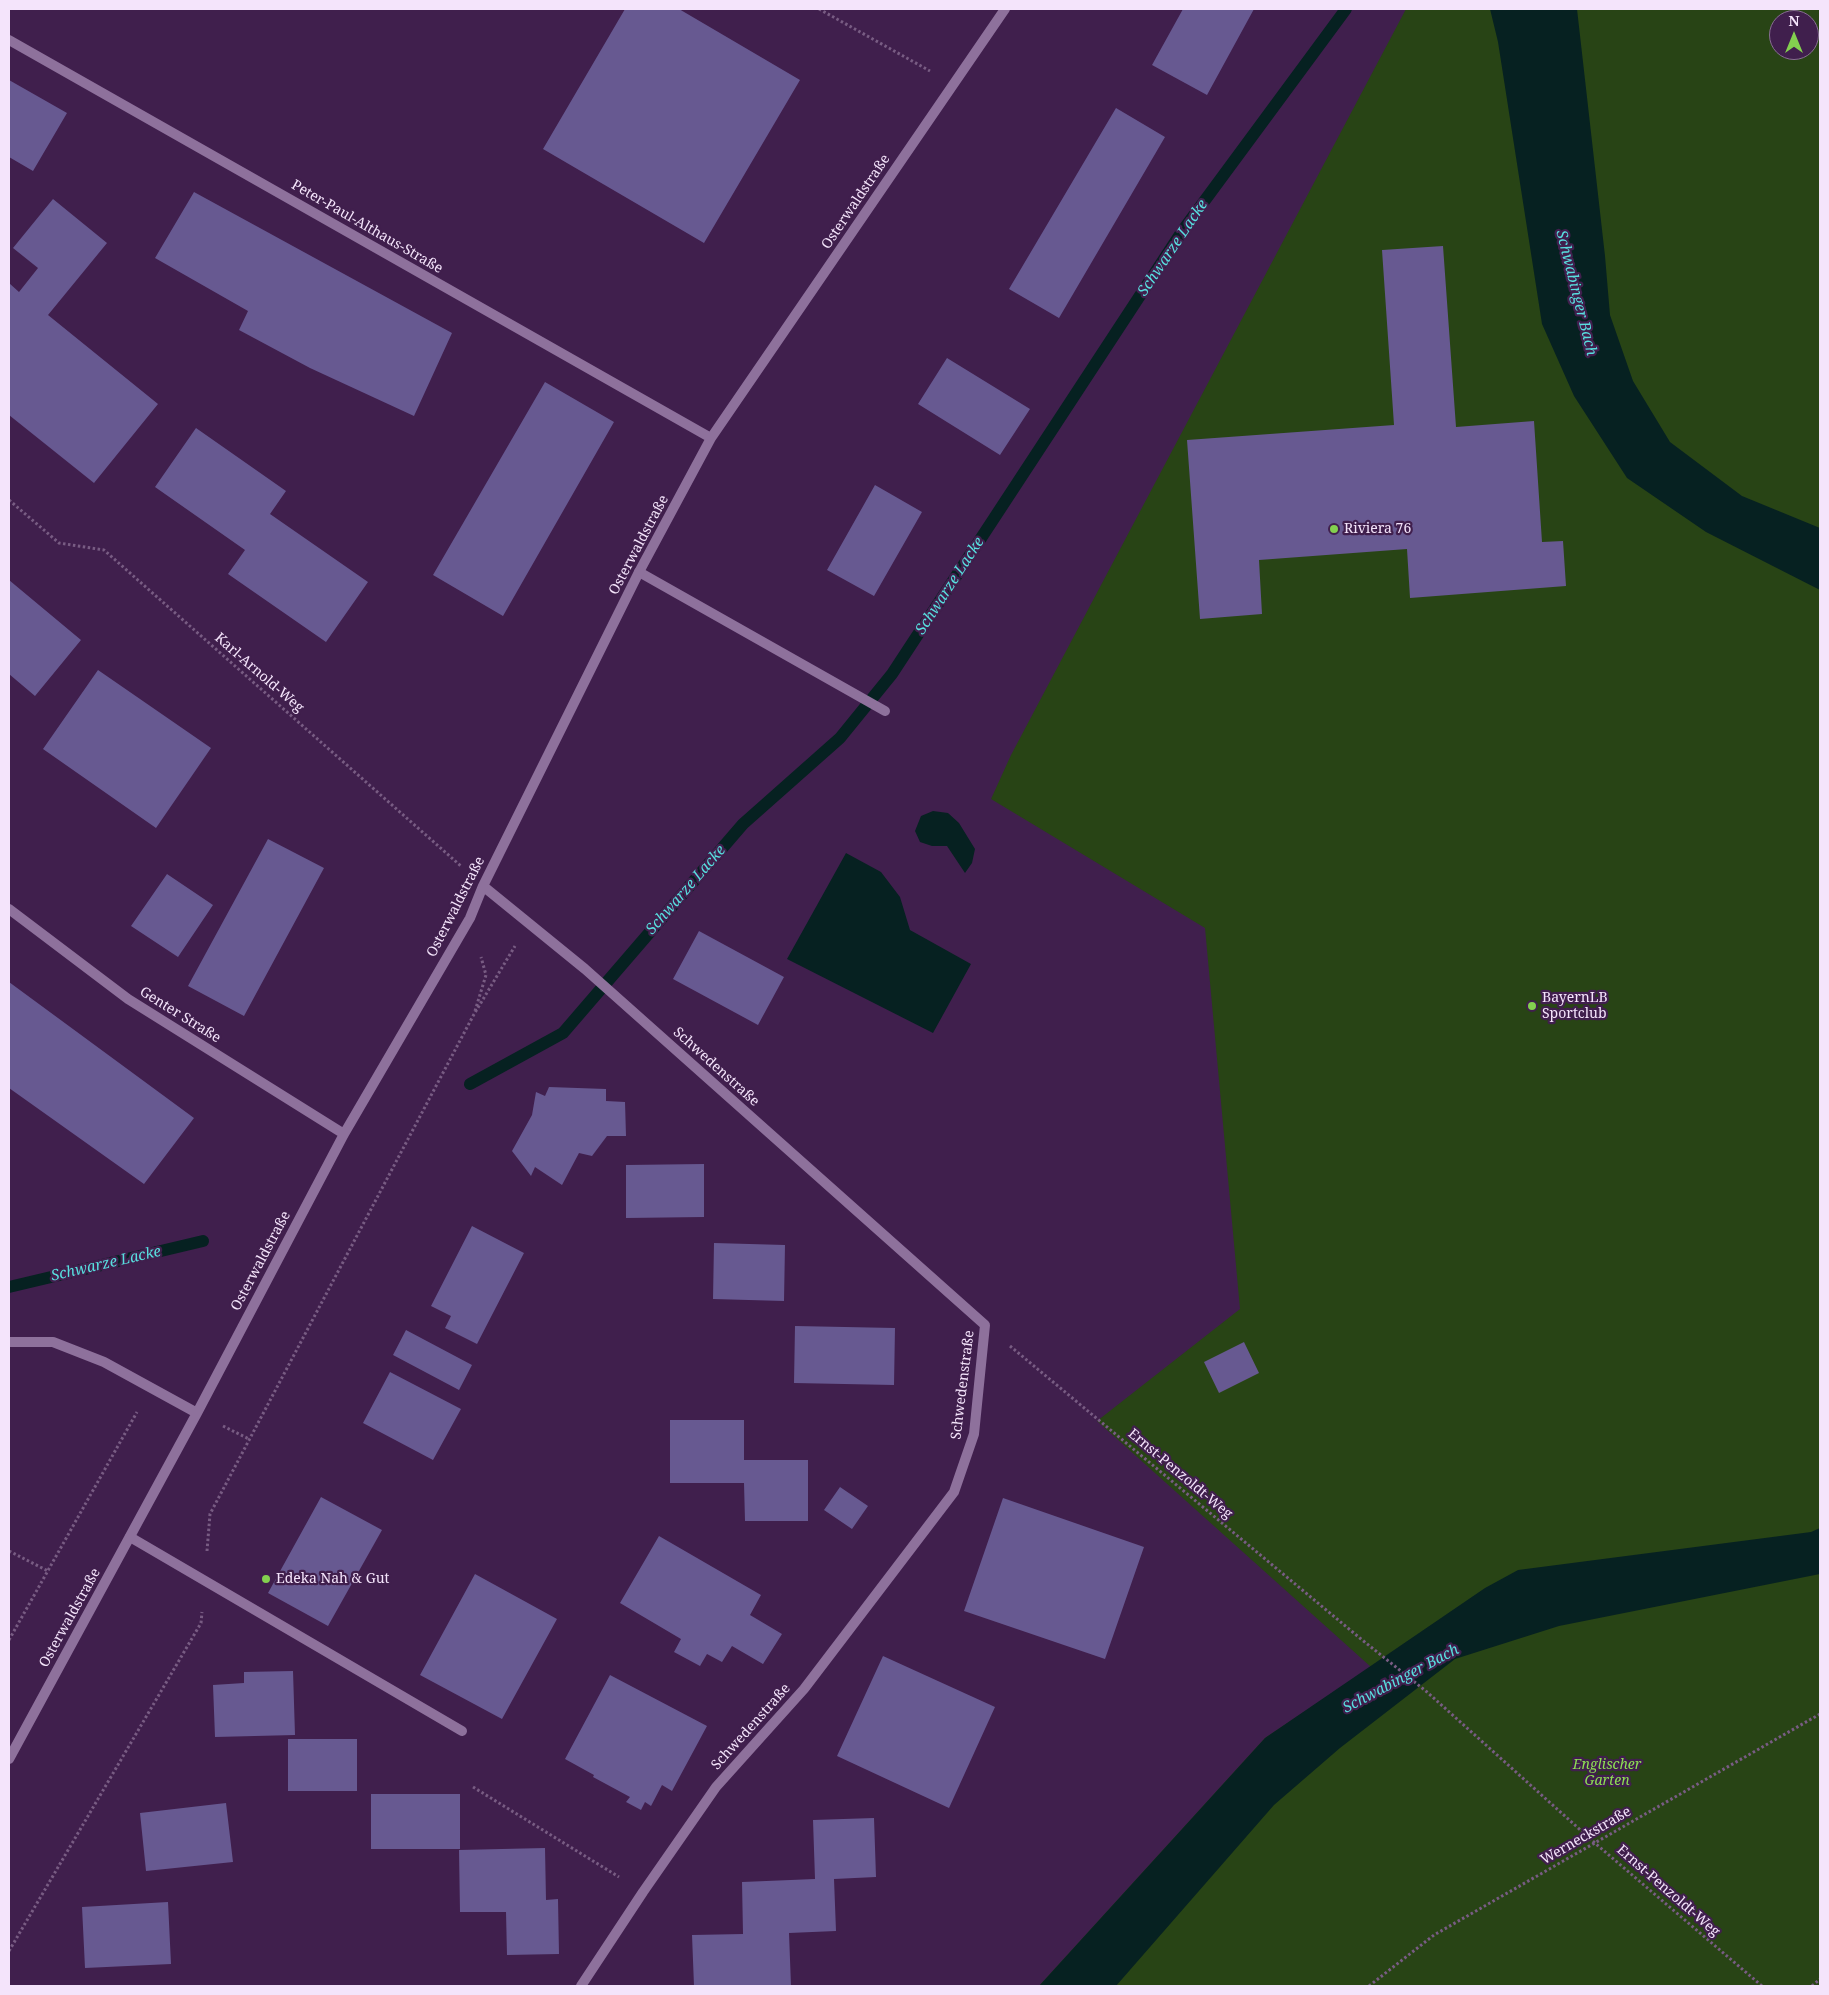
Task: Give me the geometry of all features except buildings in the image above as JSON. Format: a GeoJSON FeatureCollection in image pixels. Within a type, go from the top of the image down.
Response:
{"type":"FeatureCollection","features":[{"type":"Feature","properties":{"kind":"street","name":"Osterwaldstraße"},"geometry":{"type":"LineString","coordinates":[[9,1759],[197,1413],[344,1134],[470,918],[639,572],[711,438],[1005,9]]}},
{"type":"Feature","properties":{"kind":"street","name":"Peter-Paul-Althaus-Straße"},"geometry":{"type":"LineString","coordinates":[[9,40],[711,438]]}},
{"type":"Feature","properties":{"kind":"street"},"geometry":{"type":"LineString","coordinates":[[639,572],[885,711]]}},
{"type":"Feature","properties":{"kind":"street","name":"Schwedenstraße"},"geometry":{"type":"LineString","coordinates":[[484,886],[585,969],[985,1325],[974,1434],[954,1492],[804,1689],[716,1787],[581,1986]]}},
{"type":"Feature","properties":{"kind":"street","name":"Genter Straße"},"geometry":{"type":"LineString","coordinates":[[9,909],[128,999],[344,1134]]}},
{"type":"Feature","properties":{"kind":"street"},"geometry":{"type":"LineString","coordinates":[[9,1342],[53,1342],[104,1362],[197,1413]]}},
{"type":"Feature","properties":{"kind":"street"},"geometry":{"type":"LineString","coordinates":[[130,1537],[462,1731]]}},
{"type":"Feature","properties":{"kind":"path"},"geometry":{"type":"LineString","coordinates":[[819,9],[954,84]]}},
{"type":"Feature","properties":{"kind":"path","name":"Karl-Arnold-Weg"},"geometry":{"type":"LineString","coordinates":[[9,500],[59,543],[104,550],[484,886]]}},
{"type":"Feature","properties":{"kind":"path"},"geometry":{"type":"LineString","coordinates":[[470,918],[486,975],[473,1016]]}},
{"type":"Feature","properties":{"kind":"path"},"geometry":{"type":"LineString","coordinates":[[9,1951],[201,1623],[210,1514],[473,1016],[529,923]]}},
{"type":"Feature","properties":{"kind":"path","name":"Ernst-Penzoldt-Weg"},"geometry":{"type":"LineString","coordinates":[[985,1325],[1427,1692],[1596,1844],[1762,1986]]}},
{"type":"Feature","properties":{"kind":"path"},"geometry":{"type":"LineString","coordinates":[[9,1640],[151,1388]]}},
{"type":"Feature","properties":{"kind":"path"},"geometry":{"type":"LineString","coordinates":[[9,1551],[48,1571]]}},
{"type":"Feature","properties":{"kind":"path","name":"Werneckstraße"},"geometry":{"type":"LineString","coordinates":[[1369,1986],[1434,1936],[1820,1714]]}},
{"type":"Feature","properties":{"kind":"path"},"geometry":{"type":"LineString","coordinates":[[473,1787],[643,1892]]}},
{"type":"Feature","properties":{"kind":"path"},"geometry":{"type":"LineString","coordinates":[[1812,1986],[1820,1979]]}},
{"type":"Feature","properties":{"kind":"green space","name":"Englischer Garten"},"geometry":{"type":"Polygon","coordinates":[[[1406,9],[1820,9],[1820,1986],[1039,1986],[1265,1738],[1371,1667],[1097,1421],[1240,1309],[1205,928],[991,799],[1011,755],[1406,9]]]}},
{"type":"Feature","properties":{"kind":"water","name":"Schwabinger Bach"},"geometry":{"type":"Polygon","coordinates":[[[1490,9],[1577,9],[1610,315],[1633,381],[1670,442],[1742,496],[1820,528],[1820,590],[1706,532],[1627,478],[1574,396],[1542,324],[1498,42],[1490,9]]]}},
{"type":"Feature","properties":{"kind":"water"},"geometry":{"type":"Polygon","coordinates":[[[933,811],[948,813],[959,823],[975,849],[972,863],[965,873],[947,846],[932,846],[920,842],[915,831],[921,816],[933,811]]]}},
{"type":"Feature","properties":{"kind":"water"},"geometry":{"type":"Polygon","coordinates":[[[846,853],[881,872],[900,897],[910,930],[971,964],[933,1033],[787,959],[846,853]]]}},
{"type":"Feature","properties":{"kind":"water","name":"Schwabinger Bach"},"geometry":{"type":"Polygon","coordinates":[[[1820,1528],[1820,1574],[1559,1626],[1455,1659],[1340,1748],[1274,1805],[1116,1986],[1039,1986],[1265,1738],[1485,1588],[1518,1570],[1811,1532],[1820,1528]]]}},
{"type":"Feature","properties":{"kind":"waterway","name":"Schwarze Lacke"},"geometry":{"type":"LineString","coordinates":[[470,1084],[563,1033],[743,824],[840,738],[892,674],[1183,230],[1346,9]]}},
{"type":"Feature","properties":{"kind":"waterway","name":"Schwarze Lacke"},"geometry":{"type":"LineString","coordinates":[[9,1287],[203,1241]]}},
{"type":"Feature","properties":{"kind":"place","name":"Riviera 76"},"geometry":{"type":"Point","coordinates":[1334,529]}},
{"type":"Feature","properties":{"kind":"place","name":"BayernLB Sportclub"},"geometry":{"type":"Point","coordinates":[1532,1006]}},
{"type":"Feature","properties":{"kind":"place","name":"Edeka Nah & Gut"},"geometry":{"type":"Point","coordinates":[266,1579]}}]}
